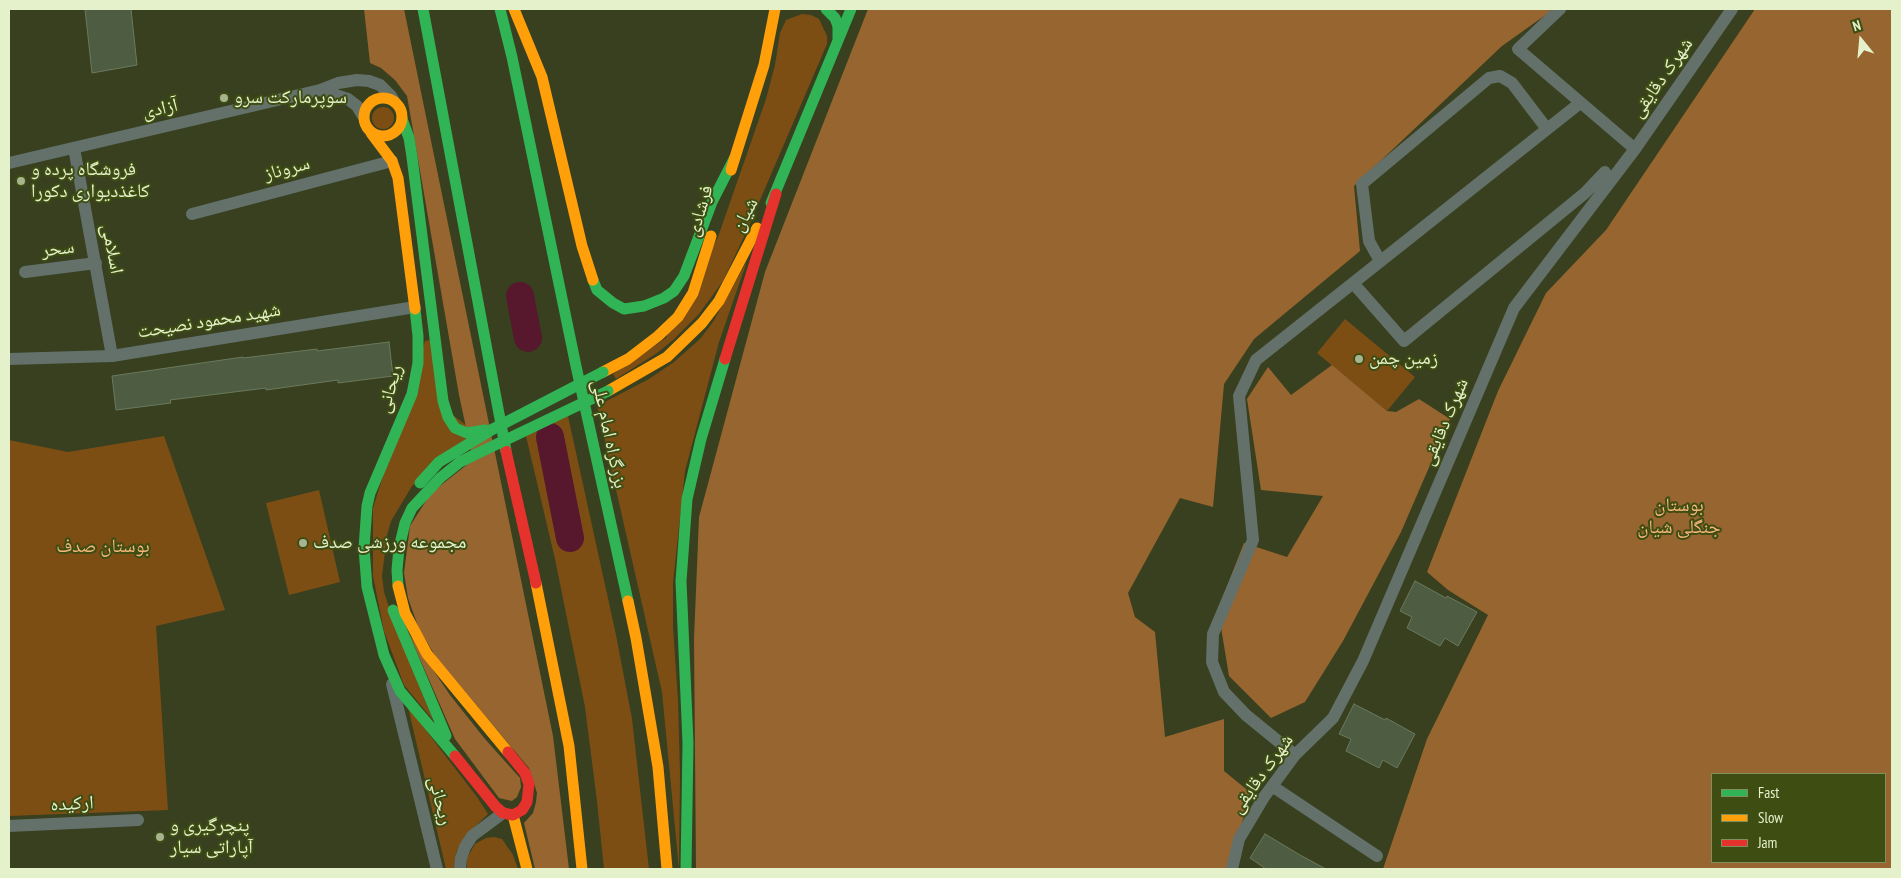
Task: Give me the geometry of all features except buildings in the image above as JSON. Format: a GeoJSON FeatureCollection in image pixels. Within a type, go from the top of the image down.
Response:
{"type":"FeatureCollection","features":[{"type":"Feature","properties":{"kind":"main road"},"geometry":{"type":"LineString","coordinates":[[424,9],[506,456],[536,582],[569,746],[582,869]]}},
{"type":"Feature","properties":{"kind":"main road","name":"بزرگراه امام علی"},"geometry":{"type":"LineString","coordinates":[[500,9],[512,57],[576,366],[636,638],[658,767],[667,869]]}},
{"type":"Feature","properties":{"kind":"main road"},"geometry":{"type":"LineString","coordinates":[[514,9],[542,77],[582,246],[590,271],[597,290],[613,303],[624,308],[644,306],[664,298],[674,291],[684,276],[712,202],[734,159]]}},
{"type":"Feature","properties":{"kind":"main road","name":"فرشادی"},"geometry":{"type":"LineString","coordinates":[[456,756],[442,729],[394,616],[387,579],[388,554],[394,524],[412,492],[440,462],[493,429],[628,359],[658,336],[678,317],[694,293],[764,65],[775,9]]}},
{"type":"Feature","properties":{"kind":"main road"},"geometry":{"type":"LineString","coordinates":[[774,21],[788,9]]}},
{"type":"Feature","properties":{"kind":"main road"},"geometry":{"type":"LineString","coordinates":[[826,9],[835,18],[838,26],[838,38]]}},
{"type":"Feature","properties":{"kind":"main road","name":"شیان"},"geometry":{"type":"LineString","coordinates":[[472,456],[638,375],[666,357],[702,323],[719,301],[730,282],[776,194],[851,9]]}},
{"type":"Feature","properties":{"kind":"main road"},"geometry":{"type":"LineString","coordinates":[[402,119],[396,131],[384,137],[372,133],[365,126],[363,116],[364,110],[372,101],[383,98],[394,101],[400,109],[409,138],[443,401],[448,417],[455,428],[467,433],[493,429]]}},
{"type":"Feature","properties":{"kind":"main road","name":"ریحانی"},"geometry":{"type":"LineString","coordinates":[[372,133],[392,161],[398,178],[418,336],[416,376],[412,394],[370,493],[364,528],[367,588],[384,655],[400,691],[456,756],[496,807],[508,814],[522,810],[527,802],[529,784],[525,773],[427,654],[405,613],[399,591],[397,570],[399,548],[405,523],[412,508],[440,478],[460,462],[472,456]]}},
{"type":"Feature","properties":{"kind":"main road"},"geometry":{"type":"LineString","coordinates":[[686,869],[688,743],[681,581],[686,499],[701,439],[776,194]]}},
{"type":"Feature","properties":{"kind":"main road"},"geometry":{"type":"LineString","coordinates":[[508,814],[527,869]]}},
{"type":"Feature","properties":{"kind":"street"},"geometry":{"type":"LineString","coordinates":[[1560,9],[1518,49],[1635,150]]}},
{"type":"Feature","properties":{"kind":"street","name":"شهرک دقایقی"},"geometry":{"type":"LineString","coordinates":[[1232,869],[1240,839],[1272,786],[1295,755],[1332,718],[1363,661],[1514,308],[1635,150],[1732,9]]}},
{"type":"Feature","properties":{"kind":"street"},"geometry":{"type":"LineString","coordinates":[[1380,261],[1369,241],[1362,184],[1489,78],[1500,76],[1512,83],[1547,129]]}},
{"type":"Feature","properties":{"kind":"street","name":"آزادی"},"geometry":{"type":"LineString","coordinates":[[9,163],[320,90],[338,82],[369,81],[380,85],[394,101]]}},
{"type":"Feature","properties":{"kind":"street"},"geometry":{"type":"LineString","coordinates":[[320,90],[348,99],[357,106],[363,116]]}},
{"type":"Feature","properties":{"kind":"street"},"geometry":{"type":"LineString","coordinates":[[1295,755],[1246,715],[1224,692],[1212,662],[1213,634],[1253,540],[1239,396],[1256,360],[1580,103]]}},
{"type":"Feature","properties":{"kind":"street","name":"اسلامی"},"geometry":{"type":"LineString","coordinates":[[74,148],[112,356]]}},
{"type":"Feature","properties":{"kind":"street","name":"سروناز"},"geometry":{"type":"LineString","coordinates":[[192,214],[392,161]]}},
{"type":"Feature","properties":{"kind":"street"},"geometry":{"type":"LineString","coordinates":[[1353,283],[1404,341],[1585,193],[1605,172]]}},
{"type":"Feature","properties":{"kind":"street","name":"سحر"},"geometry":{"type":"LineString","coordinates":[[25,272],[96,263]]}},
{"type":"Feature","properties":{"kind":"street","name":"شهید محمود نصیحت"},"geometry":{"type":"LineString","coordinates":[[9,359],[112,356],[415,307]]}},
{"type":"Feature","properties":{"kind":"street","name":"ریحانی"},"geometry":{"type":"LineString","coordinates":[[384,655],[437,869]]}},
{"type":"Feature","properties":{"kind":"street"},"geometry":{"type":"LineString","coordinates":[[1272,786],[1377,856]]}},
{"type":"Feature","properties":{"kind":"street","name":"ریحانی"},"geometry":{"type":"LineString","coordinates":[[460,869],[461,858],[472,836],[508,814]]}},
{"type":"Feature","properties":{"kind":"street","name":"ارکیده"},"geometry":{"type":"LineString","coordinates":[[9,826],[138,820]]}},
{"type":"Feature","properties":{"kind":"green space"},"geometry":{"type":"Polygon","coordinates":[[[364,9],[404,9],[553,736],[569,869],[535,869],[524,823],[533,813],[537,793],[529,768],[436,657],[419,629],[408,598],[404,573],[410,526],[431,493],[473,460],[459,395],[407,96],[395,80],[381,68],[370,63],[364,9]]]}},
{"type":"Feature","properties":{"kind":"green space"},"geometry":{"type":"Polygon","coordinates":[[[868,9],[1551,9],[1547,14],[1502,46],[1354,186],[1360,251],[1254,339],[1224,384],[1213,507],[1180,498],[1128,593],[1135,617],[1155,632],[1165,737],[1224,719],[1224,771],[1251,793],[1228,869],[696,869],[694,639],[699,517],[765,272],[868,9]]]}},
{"type":"Feature","properties":{"kind":"green space","name":"بوستان جنگلی شیان"},"geometry":{"type":"Polygon","coordinates":[[[1755,9],[1892,9],[1892,869],[1383,869],[1427,739],[1488,615],[1448,590],[1427,572],[1498,391],[1546,293],[1606,230],[1755,9]]]}},
{"type":"Feature","properties":{"kind":"green space"},"geometry":{"type":"Polygon","coordinates":[[[802,14],[811,15],[819,19],[827,36],[827,44],[748,228],[723,281],[699,314],[673,340],[657,353],[616,379],[613,374],[666,338],[718,237],[766,99],[775,65],[780,33],[786,20],[802,14]]]}},
{"type":"Feature","properties":{"kind":"green space"},"geometry":{"type":"Polygon","coordinates":[[[383,107],[391,110],[394,118],[391,126],[383,129],[375,126],[372,118],[375,110],[383,107]]]}},
{"type":"Feature","properties":{"kind":"green space"},"geometry":{"type":"Polygon","coordinates":[[[747,261],[719,342],[685,471],[673,583],[673,628],[678,700],[680,774],[679,869],[662,692],[597,406],[649,379],[674,362],[700,339],[713,322],[747,261]]]}},
{"type":"Feature","properties":{"kind":"green space","name":"زمین چمن"},"geometry":{"type":"Polygon","coordinates":[[[1345,319],[1415,377],[1387,411],[1317,353],[1345,319]]]}},
{"type":"Feature","properties":{"kind":"green space"},"geometry":{"type":"Polygon","coordinates":[[[431,340],[438,404],[478,434],[412,486],[391,521],[387,535],[382,576],[384,592],[397,632],[433,720],[404,685],[384,631],[373,576],[373,508],[425,341],[431,340]]]}},
{"type":"Feature","properties":{"kind":"green space"},"geometry":{"type":"Polygon","coordinates":[[[1332,365],[1387,411],[1396,412],[1419,399],[1450,419],[1401,532],[1343,641],[1305,702],[1271,718],[1229,676],[1218,609],[1244,543],[1287,557],[1323,496],[1261,490],[1247,399],[1268,367],[1291,395],[1332,365]]]}},
{"type":"Feature","properties":{"kind":"green space"},"geometry":{"type":"Polygon","coordinates":[[[568,416],[616,635],[632,719],[649,869],[604,869],[585,707],[555,559],[526,436],[568,416]]]}},
{"type":"Feature","properties":{"kind":"green space","name":"بوستان صدف"},"geometry":{"type":"Polygon","coordinates":[[[164,436],[225,610],[156,626],[168,810],[9,816],[9,440],[68,452],[164,436]]]}},
{"type":"Feature","properties":{"kind":"green space","name":"مجموعه ورزشی صدف"},"geometry":{"type":"Polygon","coordinates":[[[319,490],[340,582],[289,595],[266,503],[319,490]]]}},
{"type":"Feature","properties":{"kind":"green space"},"geometry":{"type":"Polygon","coordinates":[[[409,634],[450,695],[485,739],[520,778],[521,787],[517,797],[512,801],[499,798],[455,739],[409,634]]]}},
{"type":"Feature","properties":{"kind":"green space"},"geometry":{"type":"Polygon","coordinates":[[[408,707],[488,814],[465,836],[456,853],[454,869],[446,869],[408,707]]]}},
{"type":"Feature","properties":{"kind":"green space"},"geometry":{"type":"Polygon","coordinates":[[[486,838],[502,839],[513,855],[518,869],[467,869],[467,858],[475,844],[486,838]]]}},
{"type":"Feature","properties":{"kind":"waterway"},"geometry":{"type":"LineString","coordinates":[[520,296],[528,338]]}},
{"type":"Feature","properties":{"kind":"waterway"},"geometry":{"type":"LineString","coordinates":[[550,437],[570,538]]}},
{"type":"Feature","properties":{"kind":"traffic: fast"},"geometry":{"type":"LineString","coordinates":[[423,9],[506,451]]}},
{"type":"Feature","properties":{"kind":"traffic: fast"},"geometry":{"type":"LineString","coordinates":[[500,9],[512,57],[576,366],[628,601]]}},
{"type":"Feature","properties":{"kind":"traffic: fast"},"geometry":{"type":"LineString","coordinates":[[826,9],[835,18],[838,26],[838,38]]}},
{"type":"Feature","properties":{"kind":"traffic: fast"},"geometry":{"type":"LineString","coordinates":[[771,203],[851,9]]}},
{"type":"Feature","properties":{"kind":"traffic: fast"},"geometry":{"type":"LineString","coordinates":[[402,119],[409,138],[412,157],[443,401],[448,417],[455,428],[467,433],[485,430]]}},
{"type":"Feature","properties":{"kind":"traffic: fast"},"geometry":{"type":"LineString","coordinates":[[593,280],[597,290],[624,309],[644,306],[664,298],[674,291],[684,276],[712,202],[734,159]]}},
{"type":"Feature","properties":{"kind":"traffic: fast"},"geometry":{"type":"LineString","coordinates":[[415,309],[418,363],[412,394],[370,493],[367,506],[364,548],[367,587],[384,655],[400,691],[455,756]]}},
{"type":"Feature","properties":{"kind":"traffic: fast"},"geometry":{"type":"LineString","coordinates":[[686,869],[688,743],[681,581],[687,499],[701,439],[725,359]]}},
{"type":"Feature","properties":{"kind":"traffic: fast"},"geometry":{"type":"LineString","coordinates":[[493,429],[603,372]]}},
{"type":"Feature","properties":{"kind":"traffic: fast"},"geometry":{"type":"LineString","coordinates":[[472,456],[608,391]]}},
{"type":"Feature","properties":{"kind":"traffic: fast"},"geometry":{"type":"LineString","coordinates":[[420,483],[439,462],[493,429]]}},
{"type":"Feature","properties":{"kind":"traffic: fast"},"geometry":{"type":"LineString","coordinates":[[398,586],[399,548],[405,523],[412,508],[440,478],[460,462],[472,456]]}},
{"type":"Feature","properties":{"kind":"traffic: fast"},"geometry":{"type":"LineString","coordinates":[[393,610],[446,736]]}},
{"type":"Feature","properties":{"kind":"traffic: slow"},"geometry":{"type":"LineString","coordinates":[[514,9],[542,77],[582,246],[593,280]]}},
{"type":"Feature","properties":{"kind":"traffic: slow"},"geometry":{"type":"LineString","coordinates":[[731,170],[764,65],[775,9]]}},
{"type":"Feature","properties":{"kind":"traffic: slow"},"geometry":{"type":"LineString","coordinates":[[383,98],[397,103],[402,117],[397,131],[383,136],[369,131],[364,117],[369,103],[383,98]]}},
{"type":"Feature","properties":{"kind":"traffic: slow"},"geometry":{"type":"LineString","coordinates":[[371,133],[392,161],[398,178],[415,309]]}},
{"type":"Feature","properties":{"kind":"traffic: slow"},"geometry":{"type":"LineString","coordinates":[[608,391],[667,357],[702,323],[719,301],[757,228]]}},
{"type":"Feature","properties":{"kind":"traffic: slow"},"geometry":{"type":"LineString","coordinates":[[603,372],[628,359],[658,336],[678,317],[693,293],[711,236]]}},
{"type":"Feature","properties":{"kind":"traffic: slow"},"geometry":{"type":"LineString","coordinates":[[536,583],[569,746],[582,869]]}},
{"type":"Feature","properties":{"kind":"traffic: slow"},"geometry":{"type":"LineString","coordinates":[[398,586],[405,613],[427,654],[508,752]]}},
{"type":"Feature","properties":{"kind":"traffic: slow"},"geometry":{"type":"LineString","coordinates":[[628,601],[658,767],[667,869]]}},
{"type":"Feature","properties":{"kind":"traffic: slow"},"geometry":{"type":"LineString","coordinates":[[513,815],[527,869]]}},
{"type":"Feature","properties":{"kind":"traffic: jam"},"geometry":{"type":"LineString","coordinates":[[725,359],[776,194]]}},
{"type":"Feature","properties":{"kind":"traffic: jam"},"geometry":{"type":"LineString","coordinates":[[506,451],[536,583]]}},
{"type":"Feature","properties":{"kind":"traffic: jam"},"geometry":{"type":"LineString","coordinates":[[455,756],[496,807],[503,813],[513,815],[522,810],[527,802],[529,784],[525,773],[508,752]]}},
{"type":"Feature","properties":{"kind":"place","name":"سوپرمارکت سرو"},"geometry":{"type":"Point","coordinates":[224,98]}},
{"type":"Feature","properties":{"kind":"place","name":"فروشگاه پرده و کاغذدیواری دکورا"},"geometry":{"type":"Point","coordinates":[21,181]}},
{"type":"Feature","properties":{"kind":"place","name":"زمین چمن"},"geometry":{"type":"Point","coordinates":[1359,359]}},
{"type":"Feature","properties":{"kind":"place","name":"مجموعه ورزشی صدف"},"geometry":{"type":"Point","coordinates":[303,543]}},
{"type":"Feature","properties":{"kind":"place","name":"پنچرگیری و آپاراتی سیار"},"geometry":{"type":"Point","coordinates":[160,837]}}]}
